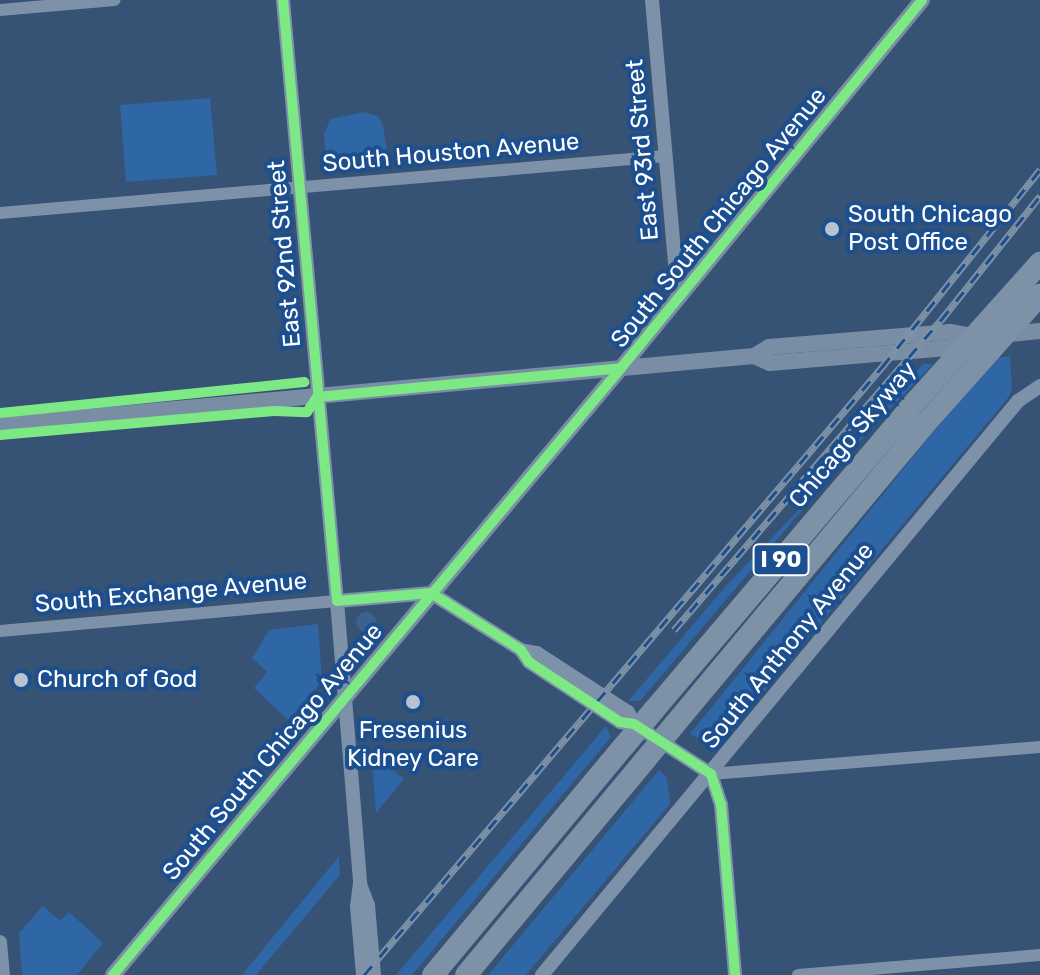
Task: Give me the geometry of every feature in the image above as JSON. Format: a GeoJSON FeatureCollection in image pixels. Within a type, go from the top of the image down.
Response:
{"type":"FeatureCollection","features":[{"type":"Feature","properties":{"kind":"highway","name":"Chicago Skyway"},"geometry":{"type":"LineString","coordinates":[[466,975],[675,724],[1040,263]]}},
{"type":"Feature","properties":{"kind":"highway","name":"Chicago Skyway"},"geometry":{"type":"LineString","coordinates":[[433,975],[654,710],[917,417],[1040,295]]}},
{"type":"Feature","properties":{"kind":"main road","name":"South South Chicago Avenue"},"geometry":{"type":"LineString","coordinates":[[113,975],[621,368],[922,0]]}},
{"type":"Feature","properties":{"kind":"main road"},"geometry":{"type":"LineString","coordinates":[[0,425],[754,356],[769,347],[950,332],[979,337],[1040,333]]}},
{"type":"Feature","properties":{"kind":"street"},"geometry":{"type":"LineString","coordinates":[[0,10],[115,0]]}},
{"type":"Feature","properties":{"kind":"street","name":"East 92nd Street"},"geometry":{"type":"LineString","coordinates":[[283,0],[337,601],[360,883],[357,906],[363,975]]}},
{"type":"Feature","properties":{"kind":"street","name":"East 93rd Street"},"geometry":{"type":"LineString","coordinates":[[652,0],[678,297]]}},
{"type":"Feature","properties":{"kind":"street","name":"South Houston Avenue"},"geometry":{"type":"LineString","coordinates":[[0,213],[666,156]]}},
{"type":"Feature","properties":{"kind":"street","name":"South Anthony Avenue"},"geometry":{"type":"LineString","coordinates":[[542,975],[1018,401],[1040,386]]}},
{"type":"Feature","properties":{"kind":"street"},"geometry":{"type":"LineString","coordinates":[[431,593],[521,650],[529,662],[620,722],[634,724],[711,774],[1040,747]]}},
{"type":"Feature","properties":{"kind":"street","name":"South Exchange Avenue"},"geometry":{"type":"LineString","coordinates":[[0,631],[431,593]]}},
{"type":"Feature","properties":{"kind":"street"},"geometry":{"type":"LineString","coordinates":[[711,774],[721,804],[735,975]]}},
{"type":"Feature","properties":{"kind":"street","name":"East 92nd Street"},"geometry":{"type":"LineString","coordinates":[[360,883],[368,905],[374,975]]}},
{"type":"Feature","properties":{"kind":"street"},"geometry":{"type":"LineString","coordinates":[[0,942],[3,975]]}},
{"type":"Feature","properties":{"kind":"street"},"geometry":{"type":"LineString","coordinates":[[798,975],[1040,955]]}},
{"type":"Feature","properties":{"kind":"shaded area"},"geometry":{"type":"Polygon","coordinates":[[[210,98],[217,175],[126,182],[120,105],[210,98]]]}},
{"type":"Feature","properties":{"kind":"shaded area"},"geometry":{"type":"Polygon","coordinates":[[[363,112],[378,116],[383,125],[388,157],[326,162],[324,133],[331,119],[363,112]]]}},
{"type":"Feature","properties":{"kind":"shaded area"},"geometry":{"type":"Polygon","coordinates":[[[1010,356],[1012,390],[1008,398],[725,738],[700,739],[690,734],[934,431],[998,358],[1010,356]]]}},
{"type":"Feature","properties":{"kind":"shaded area"},"geometry":{"type":"Polygon","coordinates":[[[923,364],[933,364],[870,430],[640,701],[628,701],[726,586],[804,504],[923,364]]]}},
{"type":"Feature","properties":{"kind":"shaded area"},"geometry":{"type":"Polygon","coordinates":[[[362,612],[370,612],[376,622],[370,632],[362,632],[356,626],[356,618],[362,612]]]}},
{"type":"Feature","properties":{"kind":"shaded area"},"geometry":{"type":"Polygon","coordinates":[[[318,624],[322,681],[288,720],[254,688],[267,672],[252,658],[269,630],[318,624]]]}},
{"type":"Feature","properties":{"kind":"shaded area"},"geometry":{"type":"Polygon","coordinates":[[[606,726],[611,737],[412,975],[396,975],[606,726]]]}},
{"type":"Feature","properties":{"kind":"shaded area"},"geometry":{"type":"Polygon","coordinates":[[[371,752],[404,779],[376,813],[371,752]]]}},
{"type":"Feature","properties":{"kind":"shaded area"},"geometry":{"type":"Polygon","coordinates":[[[659,770],[667,778],[670,804],[526,975],[488,975],[659,770]]]}},
{"type":"Feature","properties":{"kind":"shaded area"},"geometry":{"type":"Polygon","coordinates":[[[339,856],[340,875],[256,975],[242,975],[339,856]]]}},
{"type":"Feature","properties":{"kind":"shaded area"},"geometry":{"type":"Polygon","coordinates":[[[43,906],[60,921],[69,912],[103,943],[77,975],[22,975],[19,933],[43,906]]]}},
{"type":"Feature","properties":{"kind":"railway"},"geometry":{"type":"LineString","coordinates":[[364,975],[882,367],[1040,170]]}},
{"type":"Feature","properties":{"kind":"railway"},"geometry":{"type":"LineString","coordinates":[[674,630],[941,320],[1040,196]]}},
{"type":"Feature","properties":{"kind":"cycle path"},"geometry":{"type":"LineString","coordinates":[[283,0],[337,601],[431,593],[521,650],[529,662],[620,722],[634,724],[711,774],[721,804],[735,975]]}},
{"type":"Feature","properties":{"kind":"cycle path"},"geometry":{"type":"LineString","coordinates":[[113,975],[621,368],[922,0]]}},
{"type":"Feature","properties":{"kind":"cycle path"},"geometry":{"type":"LineString","coordinates":[[317,397],[621,368]]}},
{"type":"Feature","properties":{"kind":"cycle path"},"geometry":{"type":"LineString","coordinates":[[0,413],[304,382]]}},
{"type":"Feature","properties":{"kind":"cycle path"},"geometry":{"type":"LineString","coordinates":[[0,435],[274,411],[307,412],[317,397]]}},
{"type":"Feature","properties":{"kind":"place","name":"South Chicago Post Office"},"geometry":{"type":"Point","coordinates":[832,229]}},
{"type":"Feature","properties":{"kind":"place","name":"Church of God"},"geometry":{"type":"Point","coordinates":[21,680]}},
{"type":"Feature","properties":{"kind":"place","name":"Fresenius Kidney Care"},"geometry":{"type":"Point","coordinates":[413,702]}}]}
